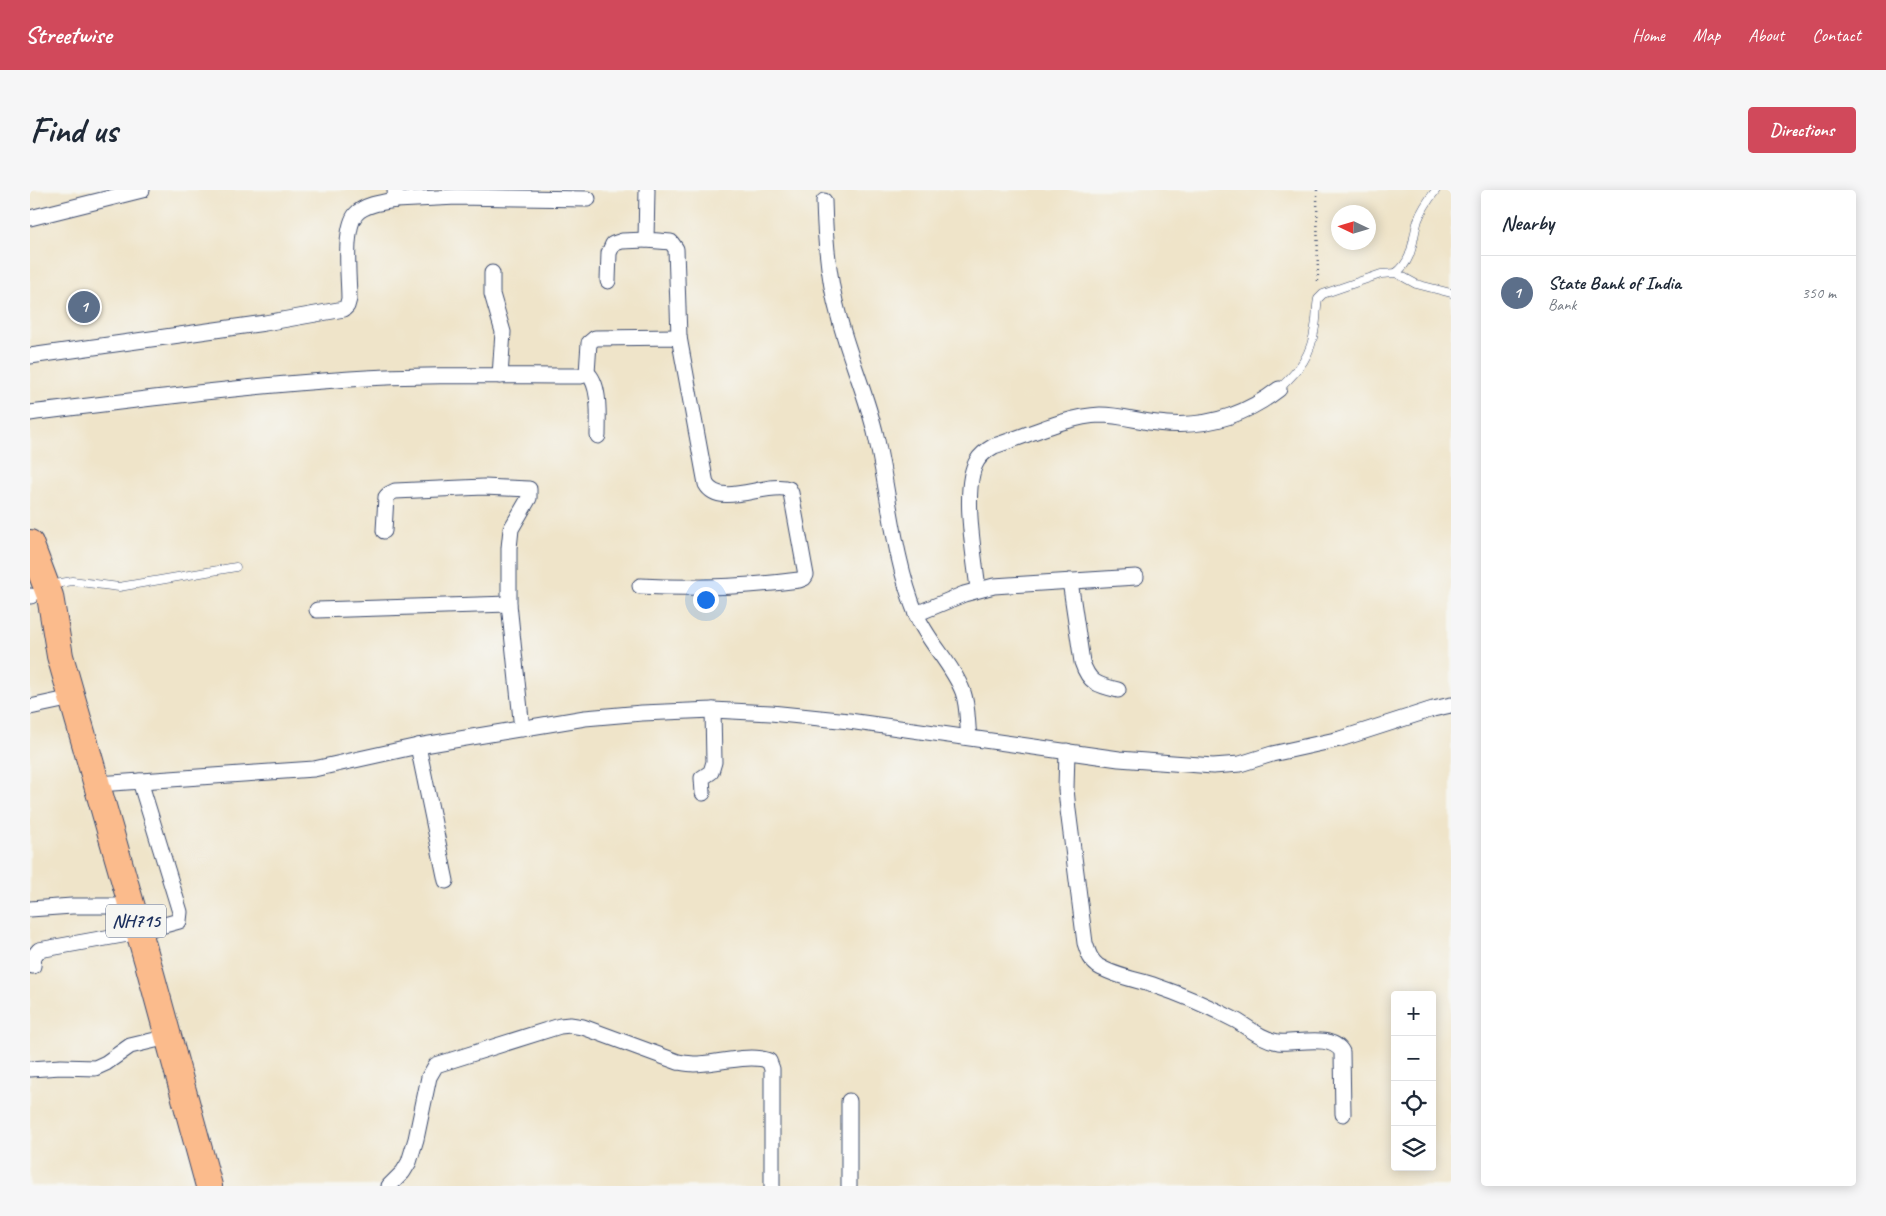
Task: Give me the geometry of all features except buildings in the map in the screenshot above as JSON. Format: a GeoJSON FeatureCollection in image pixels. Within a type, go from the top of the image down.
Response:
{"type":"FeatureCollection","features":[{"type":"Feature","properties":{"kind":"highway"},"geometry":{"type":"LineString","coordinates":[[30,544],[34,592]]}},
{"type":"Feature","properties":{"kind":"highway","name":"NH715"},"geometry":{"type":"LineString","coordinates":[[34,592],[50,596],[60,656],[98,784],[209,1186]]}},
{"type":"Feature","properties":{"kind":"street"},"geometry":{"type":"LineString","coordinates":[[30,218],[142,190]]}},
{"type":"Feature","properties":{"kind":"street"},"geometry":{"type":"LineString","coordinates":[[646,240],[647,190]]}},
{"type":"Feature","properties":{"kind":"street"},"geometry":{"type":"LineString","coordinates":[[30,356],[265,323],[344,309],[347,306],[348,299],[349,242],[352,220],[357,213],[367,207],[396,195],[588,199]]}},
{"type":"Feature","properties":{"kind":"street"},"geometry":{"type":"LineString","coordinates":[[824,200],[824,233],[838,317],[876,435],[896,540],[916,614],[931,642],[958,682],[966,704],[969,737]]}},
{"type":"Feature","properties":{"kind":"street"},"geometry":{"type":"LineString","coordinates":[[608,281],[609,253],[613,244],[622,240],[646,240],[670,242],[676,249],[679,337],[706,484],[709,491],[720,494],[748,493],[780,488],[789,490],[806,575],[799,580],[746,586],[704,588],[640,586]]}},
{"type":"Feature","properties":{"kind":"street"},"geometry":{"type":"LineString","coordinates":[[492,273],[493,300],[503,332],[500,376]]}},
{"type":"Feature","properties":{"kind":"street"},"geometry":{"type":"LineString","coordinates":[[598,436],[596,389],[594,381],[587,373],[589,343],[595,338],[679,337]]}},
{"type":"Feature","properties":{"kind":"street"},"geometry":{"type":"LineString","coordinates":[[30,414],[279,384],[421,376],[581,376],[587,373]]}},
{"type":"Feature","properties":{"kind":"street"},"geometry":{"type":"LineString","coordinates":[[978,589],[970,520],[970,491],[973,469],[977,460],[984,452],[994,446],[1085,416],[1116,416],[1177,425],[1218,420],[1242,413],[1262,403],[1279,389]]}},
{"type":"Feature","properties":{"kind":"street"},"geometry":{"type":"LineString","coordinates":[[384,531],[386,497],[395,491],[484,487],[529,489],[529,498],[511,529],[510,538],[509,604],[522,729]]}},
{"type":"Feature","properties":{"kind":"street"},"geometry":{"type":"LineString","coordinates":[[916,614],[978,589],[994,586],[1136,577]]}},
{"type":"Feature","properties":{"kind":"street"},"geometry":{"type":"LineString","coordinates":[[1070,581],[1085,672],[1092,681],[1101,686],[1118,690]]}},
{"type":"Feature","properties":{"kind":"street"},"geometry":{"type":"LineString","coordinates":[[317,610],[509,604]]}},
{"type":"Feature","properties":{"kind":"street"},"geometry":{"type":"LineString","coordinates":[[30,707],[72,698]]}},
{"type":"Feature","properties":{"kind":"street"},"geometry":{"type":"LineString","coordinates":[[98,784],[314,769],[418,746],[584,718],[713,710],[849,720],[1129,760],[1191,766],[1213,766],[1240,764],[1272,754],[1340,739],[1451,705]]}},
{"type":"Feature","properties":{"kind":"street"},"geometry":{"type":"LineString","coordinates":[[703,793],[701,781],[711,772],[714,762],[713,710]]}},
{"type":"Feature","properties":{"kind":"street"},"geometry":{"type":"LineString","coordinates":[[418,746],[446,881]]}},
{"type":"Feature","properties":{"kind":"street"},"geometry":{"type":"LineString","coordinates":[[1066,751],[1068,810],[1085,943],[1089,957],[1098,966],[1159,987],[1195,1002],[1236,1021],[1267,1039],[1284,1042],[1325,1041],[1339,1046],[1342,1052],[1343,1114]]}},
{"type":"Feature","properties":{"kind":"street"},"geometry":{"type":"LineString","coordinates":[[33,966],[34,956],[39,950],[139,932],[176,923],[181,917],[140,781]]}},
{"type":"Feature","properties":{"kind":"street"},"geometry":{"type":"LineString","coordinates":[[30,909],[72,906],[132,906]]}},
{"type":"Feature","properties":{"kind":"street"},"geometry":{"type":"LineString","coordinates":[[389,1186],[403,1172],[409,1162],[416,1140],[429,1077],[436,1065],[560,1026],[570,1025],[583,1027],[678,1062],[693,1064],[727,1060],[760,1059],[769,1061],[772,1069],[772,1186]]}},
{"type":"Feature","properties":{"kind":"street"},"geometry":{"type":"LineString","coordinates":[[30,1069],[61,1067],[94,1068],[106,1063],[130,1046],[168,1036]]}},
{"type":"Feature","properties":{"kind":"street"},"geometry":{"type":"LineString","coordinates":[[849,1101],[849,1186]]}},
{"type":"Feature","properties":{"kind":"lane"},"geometry":{"type":"LineString","coordinates":[[1279,389],[1296,373],[1306,360],[1312,344],[1318,299],[1322,294],[1346,285],[1381,274],[1396,272],[1402,268],[1414,244],[1415,229],[1420,217],[1436,190]]}},
{"type":"Feature","properties":{"kind":"lane"},"geometry":{"type":"LineString","coordinates":[[1396,272],[1416,284],[1451,293]]}},
{"type":"Feature","properties":{"kind":"lane"},"geometry":{"type":"LineString","coordinates":[[34,592],[72,581],[119,587],[236,567]]}},
{"type":"Feature","properties":{"kind":"path"},"geometry":{"type":"LineString","coordinates":[[1317,190],[1318,299]]}},
{"type":"Feature","properties":{"kind":"place","name":"State Bank of India"},"geometry":{"type":"Point","coordinates":[84,307]}}]}
